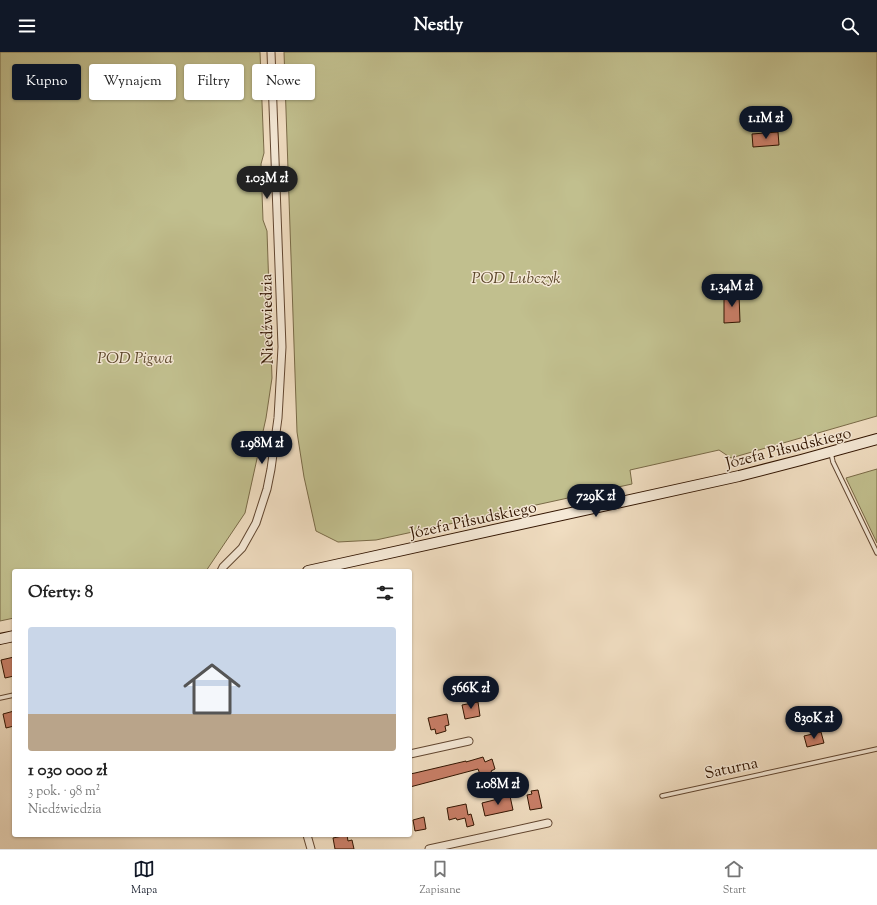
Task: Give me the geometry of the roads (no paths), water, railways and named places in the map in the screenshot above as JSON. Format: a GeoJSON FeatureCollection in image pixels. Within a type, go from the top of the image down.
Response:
{"type":"FeatureCollection","features":[{"type":"Feature","properties":{"kind":"street","name":"Niedźwiedzia"},"geometry":{"type":"LineString","coordinates":[[223,569],[242,548],[256,523],[267,489],[278,418],[282,347],[271,52]]}},
{"type":"Feature","properties":{"kind":"street","name":"Józefa Piłsudskiego"},"geometry":{"type":"LineString","coordinates":[[317,569],[745,474],[877,439]]}},
{"type":"Feature","properties":{"kind":"street"},"geometry":{"type":"LineString","coordinates":[[0,639],[12,636]]}},
{"type":"Feature","properties":{"kind":"street"},"geometry":{"type":"LineString","coordinates":[[412,754],[469,741]]}},
{"type":"Feature","properties":{"kind":"street"},"geometry":{"type":"LineString","coordinates":[[429,849],[548,823]]}},
{"type":"Feature","properties":{"kind":"street"},"geometry":{"type":"LineString","coordinates":[[308,837],[311,849]]}},
{"type":"Feature","properties":{"kind":"lane"},"geometry":{"type":"LineString","coordinates":[[831,452],[833,462],[877,553]]}},
{"type":"Feature","properties":{"kind":"lane"},"geometry":{"type":"LineString","coordinates":[[0,698],[12,695]]}},
{"type":"Feature","properties":{"kind":"lane","name":"Saturna"},"geometry":{"type":"LineString","coordinates":[[662,796],[877,749]]}},
{"type":"Feature","properties":{"kind":"park label","name":"POD Lubczyk"},"geometry":{"type":"Point","coordinates":[516,277]}},
{"type":"Feature","properties":{"kind":"park label","name":"POD Pigwa"},"geometry":{"type":"Point","coordinates":[135,357]}}]}
